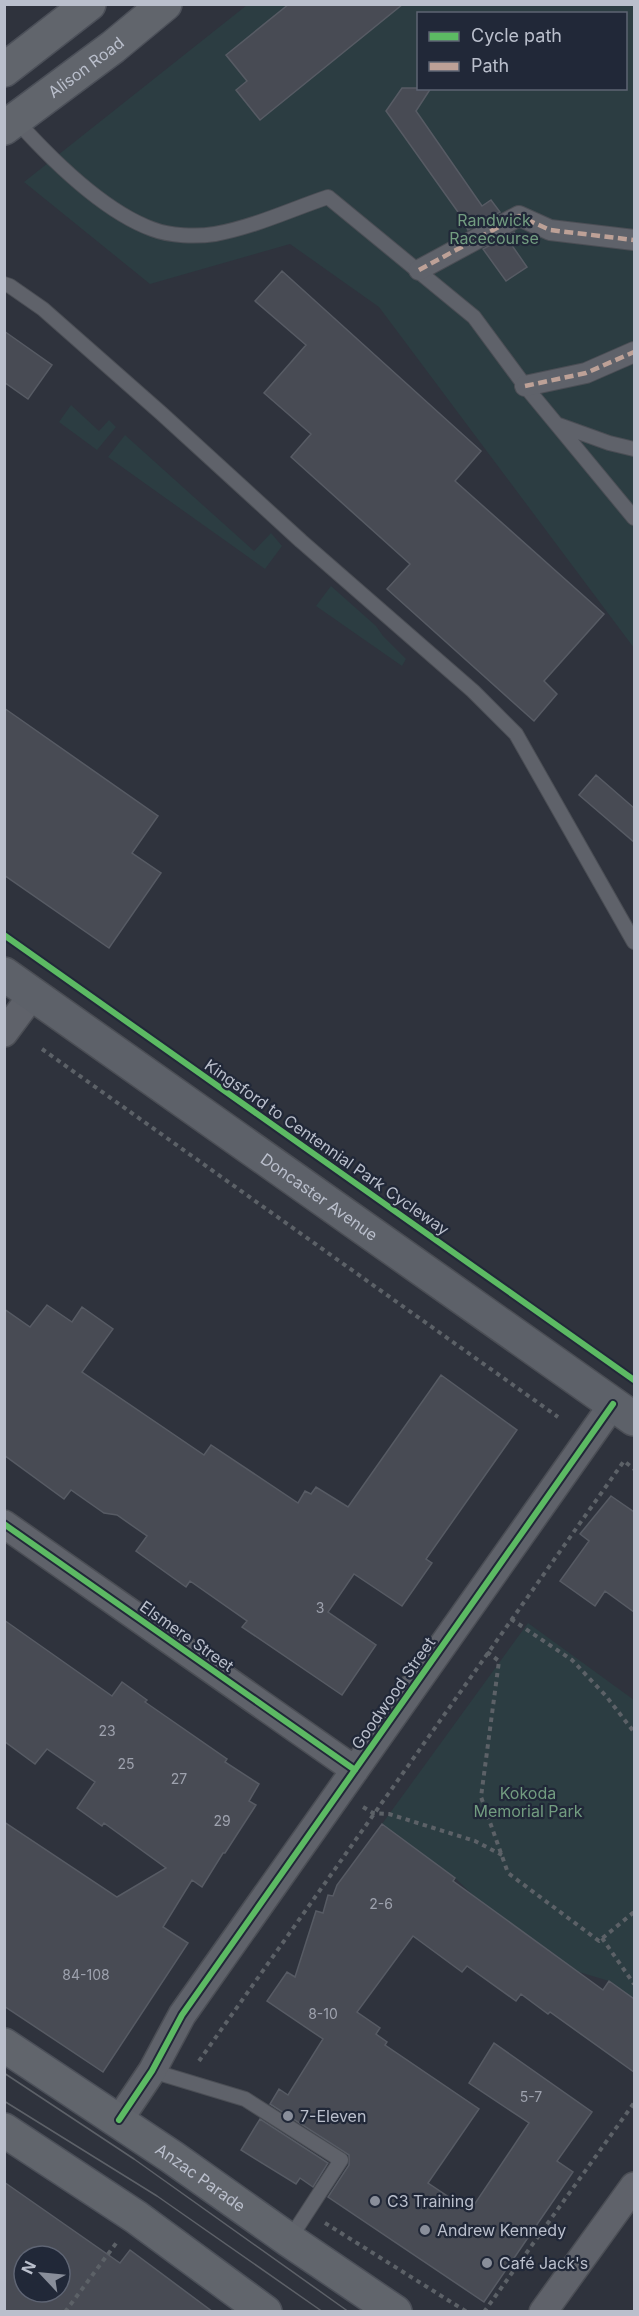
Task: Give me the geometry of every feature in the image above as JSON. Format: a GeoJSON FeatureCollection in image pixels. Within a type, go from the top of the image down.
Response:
{"type":"FeatureCollection","features":[{"type":"Feature","properties":{"kind":"main road"},"geometry":{"type":"LineString","coordinates":[[4,70],[89,4]]}},
{"type":"Feature","properties":{"kind":"main road","name":"Alison Road"},"geometry":{"type":"LineString","coordinates":[[8,119],[113,47],[165,4]]}},
{"type":"Feature","properties":{"kind":"main road","name":"Doncaster Avenue"},"geometry":{"type":"LineString","coordinates":[[4,974],[624,1411]]}},
{"type":"Feature","properties":{"kind":"main road","name":"Anzac Parade"},"geometry":{"type":"LineString","coordinates":[[4,2044],[217,2187],[289,2240],[395,2312]]}},
{"type":"Feature","properties":{"kind":"main road"},"geometry":{"type":"LineString","coordinates":[[4,2130],[136,2217],[265,2312]]}},
{"type":"Feature","properties":{"kind":"street"},"geometry":{"type":"LineString","coordinates":[[419,270],[519,216],[550,230],[634,240]]}},
{"type":"Feature","properties":{"kind":"street"},"geometry":{"type":"LineString","coordinates":[[525,386],[586,373],[634,352]]}},
{"type":"Feature","properties":{"kind":"street"},"geometry":{"type":"LineString","coordinates":[[4,1033],[33,994]]}},
{"type":"Feature","properties":{"kind":"street","name":"Goodwood Street"},"geometry":{"type":"LineString","coordinates":[[119,2120],[152,2070],[182,2015],[347,1781],[624,1411]]}},
{"type":"Feature","properties":{"kind":"street","name":"Elsmere Street"},"geometry":{"type":"LineString","coordinates":[[4,1524],[347,1781]]}},
{"type":"Feature","properties":{"kind":"street"},"geometry":{"type":"LineString","coordinates":[[543,2312],[634,2186]]}},
{"type":"Feature","properties":{"kind":"lane"},"geometry":{"type":"LineString","coordinates":[[8,119],[58,164],[126,218],[154,231],[184,235],[216,234],[328,197],[474,317],[525,386],[634,518]]}},
{"type":"Feature","properties":{"kind":"lane"},"geometry":{"type":"LineString","coordinates":[[4,284],[43,309],[472,691],[516,734],[634,942]]}},
{"type":"Feature","properties":{"kind":"lane"},"geometry":{"type":"LineString","coordinates":[[557,424],[609,443],[634,449]]}},
{"type":"Feature","properties":{"kind":"lane"},"geometry":{"type":"LineString","coordinates":[[152,2070],[245,2099],[341,2160],[289,2240]]}},
{"type":"Feature","properties":{"kind":"path"},"geometry":{"type":"LineString","coordinates":[[42,1049],[558,1417]]}},
{"type":"Feature","properties":{"kind":"path"},"geometry":{"type":"LineString","coordinates":[[185,2081],[624,1461],[634,1468]]}},
{"type":"Feature","properties":{"kind":"path"},"geometry":{"type":"LineString","coordinates":[[510,1619],[572,1660],[606,1696],[634,1732]]}},
{"type":"Feature","properties":{"kind":"path"},"geometry":{"type":"LineString","coordinates":[[487,1652],[500,1661],[481,1797],[508,1873],[599,1941],[634,1912]]}},
{"type":"Feature","properties":{"kind":"path"},"geometry":{"type":"LineString","coordinates":[[347,1781],[373,1813],[389,1814],[475,1841],[502,1855]]}},
{"type":"Feature","properties":{"kind":"path"},"geometry":{"type":"LineString","coordinates":[[602,1938],[634,1984]]}},
{"type":"Feature","properties":{"kind":"path"},"geometry":{"type":"LineString","coordinates":[[484,2312],[634,2103]]}},
{"type":"Feature","properties":{"kind":"path"},"geometry":{"type":"LineString","coordinates":[[307,2211],[467,2312]]}},
{"type":"Feature","properties":{"kind":"path"},"geometry":{"type":"LineString","coordinates":[[65,2312],[121,2237]]}},
{"type":"Feature","properties":{"kind":"green space","name":"Randwick Racecourse"},"geometry":{"type":"Polygon","coordinates":[[[247,5],[634,5],[634,648],[379,307],[290,244],[150,284],[24,182],[247,5]]]}},
{"type":"Feature","properties":{"kind":"green space"},"geometry":{"type":"Polygon","coordinates":[[[71,405],[99,431],[109,420],[116,427],[97,450],[59,422],[71,405]]]}},
{"type":"Feature","properties":{"kind":"green space"},"geometry":{"type":"Polygon","coordinates":[[[125,435],[254,551],[271,533],[282,546],[265,569],[108,457],[125,435]]]}},
{"type":"Feature","properties":{"kind":"green space"},"geometry":{"type":"Polygon","coordinates":[[[331,586],[376,626],[406,659],[402,666],[316,606],[331,586]]]}},
{"type":"Feature","properties":{"kind":"green space","name":"Kokoda Memorial Park"},"geometry":{"type":"Polygon","coordinates":[[[528,1623],[634,1700],[634,1999],[609,1981],[579,1972],[475,1897],[455,1878],[382,1824],[528,1623]]]}},
{"type":"Feature","properties":{"kind":"building"},"geometry":{"type":"Polygon","coordinates":[[[289,4],[403,4],[260,120],[236,90],[247,81],[226,55],[289,4]]]}},
{"type":"Feature","properties":{"kind":"building"},"geometry":{"type":"Polygon","coordinates":[[[402,88],[430,90],[416,111],[482,206],[491,200],[500,212],[468,230],[461,220],[463,219],[386,111],[402,88]]]}},
{"type":"Feature","properties":{"kind":"building"},"geometry":{"type":"Polygon","coordinates":[[[514,232],[518,239],[511,244],[527,267],[506,281],[483,249],[514,232]]]}},
{"type":"Feature","properties":{"kind":"building"},"geometry":{"type":"Polygon","coordinates":[[[282,271],[481,451],[455,481],[604,614],[544,681],[557,694],[534,721],[387,589],[410,564],[291,457],[311,434],[264,393],[306,345],[255,301],[282,271]]]}},
{"type":"Feature","properties":{"kind":"building"},"geometry":{"type":"Polygon","coordinates":[[[4,331],[52,365],[28,399],[4,382],[4,331]]]}},
{"type":"Feature","properties":{"kind":"building"},"geometry":{"type":"Polygon","coordinates":[[[4,708],[158,816],[132,853],[161,873],[109,948],[4,875],[4,708]]]}},
{"type":"Feature","properties":{"kind":"building"},"geometry":{"type":"Polygon","coordinates":[[[596,775],[634,808],[634,842],[579,795],[596,775]]]}},
{"type":"Feature","properties":{"kind":"building"},"geometry":{"type":"Polygon","coordinates":[[[47,1305],[72,1322],[82,1307],[113,1329],[82,1372],[204,1455],[211,1445],[298,1503],[305,1491],[311,1494],[316,1487],[348,1507],[441,1375],[517,1430],[426,1559],[432,1563],[402,1606],[354,1574],[328,1612],[376,1645],[342,1695],[242,1627],[247,1621],[190,1581],[186,1587],[136,1551],[147,1536],[117,1515],[104,1513],[71,1490],[64,1499],[4,1455],[4,1309],[30,1327],[47,1305]]]}},
{"type":"Feature","properties":{"kind":"building"},"geometry":{"type":"Polygon","coordinates":[[[611,1496],[634,1512],[634,1612],[605,1591],[595,1606],[560,1581],[589,1541],[580,1534],[611,1496]]]}},
{"type":"Feature","properties":{"kind":"building"},"geometry":{"type":"Polygon","coordinates":[[[4,1620],[112,1696],[122,1682],[147,1700],[145,1702],[227,1759],[225,1762],[259,1784],[249,1801],[256,1805],[225,1853],[202,1887],[192,1880],[163,1927],[188,1943],[103,2072],[4,2006],[4,1822],[117,1897],[166,1868],[104,1823],[102,1826],[77,1808],[95,1782],[47,1749],[35,1764],[4,1741],[4,1620]]]}},
{"type":"Feature","properties":{"kind":"building"},"geometry":{"type":"Polygon","coordinates":[[[382,1824],[455,1878],[453,1881],[603,1990],[609,1981],[634,1999],[634,2072],[521,1994],[516,2001],[467,1966],[462,1972],[413,1936],[357,2012],[380,2028],[376,2034],[387,2042],[385,2045],[479,2109],[428,2183],[470,2211],[529,2123],[469,2083],[494,2043],[592,2112],[557,2161],[573,2172],[484,2302],[328,2197],[349,2165],[349,2155],[270,2104],[279,2089],[288,2095],[323,2039],[267,2001],[287,1972],[295,1977],[316,1911],[323,1913],[328,1895],[333,1896],[337,1885],[382,1824]]]}},
{"type":"Feature","properties":{"kind":"building"},"geometry":{"type":"Polygon","coordinates":[[[260,2119],[328,2163],[313,2187],[300,2178],[296,2184],[241,2150],[260,2119]]]}},
{"type":"Feature","properties":{"kind":"building"},"geometry":{"type":"Polygon","coordinates":[[[4,2182],[120,2263],[130,2250],[213,2312],[4,2312],[4,2182]]]}},
{"type":"Feature","properties":{"kind":"tram line"},"geometry":{"type":"LineString","coordinates":[[4,2073],[134,2159],[349,2312]]}},
{"type":"Feature","properties":{"kind":"tram line"},"geometry":{"type":"LineString","coordinates":[[4,2101],[157,2196],[323,2312]]}},
{"type":"Feature","properties":{"kind":"marked path"},"geometry":{"type":"LineString","coordinates":[[419,270],[519,216],[550,230],[634,240]]}},
{"type":"Feature","properties":{"kind":"marked path"},"geometry":{"type":"LineString","coordinates":[[525,386],[586,373],[634,352]]}},
{"type":"Feature","properties":{"kind":"cycle path","name":"Kingsford to Centennial Park Cycleway"},"geometry":{"type":"LineString","coordinates":[[4,935],[634,1380]]}},
{"type":"Feature","properties":{"kind":"cycle path"},"geometry":{"type":"LineString","coordinates":[[119,2120],[152,2071],[182,2015],[613,1404]]}},
{"type":"Feature","properties":{"kind":"cycle path"},"geometry":{"type":"LineString","coordinates":[[4,1524],[355,1770]]}},
{"type":"Feature","properties":{"kind":"place","name":"7-Eleven"},"geometry":{"type":"Point","coordinates":[288,2116]}},
{"type":"Feature","properties":{"kind":"place","name":"C3 Training"},"geometry":{"type":"Point","coordinates":[375,2201]}},
{"type":"Feature","properties":{"kind":"place","name":"Andrew Kennedy"},"geometry":{"type":"Point","coordinates":[425,2230]}},
{"type":"Feature","properties":{"kind":"place","name":"Café Jack's"},"geometry":{"type":"Point","coordinates":[487,2263]}}]}
